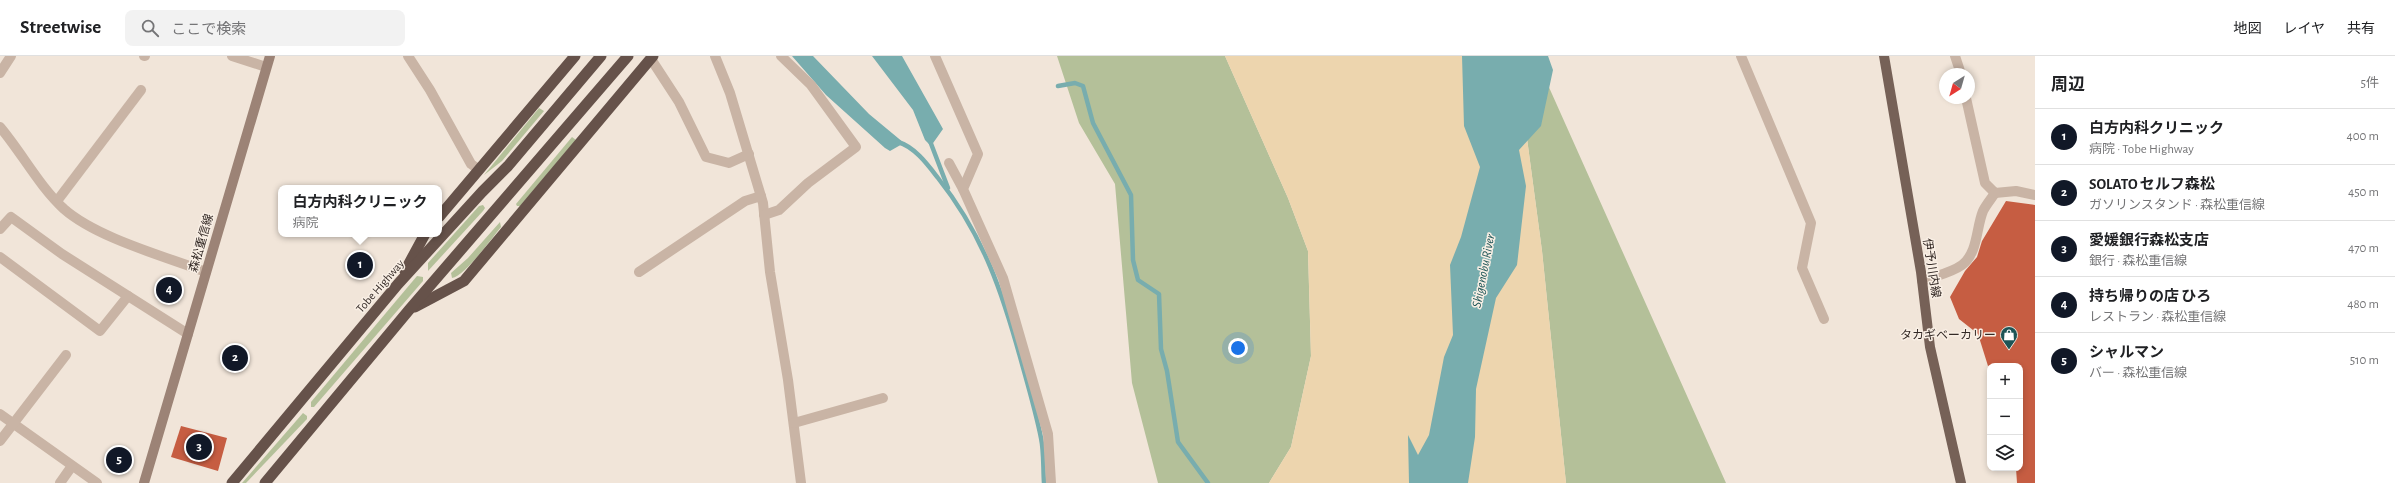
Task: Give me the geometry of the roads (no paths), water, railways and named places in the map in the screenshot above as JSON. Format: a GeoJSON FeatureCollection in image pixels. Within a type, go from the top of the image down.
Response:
{"type":"FeatureCollection","features":[{"type":"Feature","properties":{"kind":"highway"},"geometry":{"type":"LineString","coordinates":[[442,213],[575,56]]}},
{"type":"Feature","properties":{"kind":"highway","name":"Tobe Highway"},"geometry":{"type":"LineString","coordinates":[[442,236],[508,166],[601,56]]}},
{"type":"Feature","properties":{"kind":"highway"},"geometry":{"type":"LineString","coordinates":[[265,483],[409,310],[572,123],[628,56]]}},
{"type":"Feature","properties":{"kind":"highway"},"geometry":{"type":"LineString","coordinates":[[409,310],[464,281],[652,58]]}},
{"type":"Feature","properties":{"kind":"highway"},"geometry":{"type":"LineString","coordinates":[[398,284],[423,237]]}},
{"type":"Feature","properties":{"kind":"highway","name":"Tobe Highway"},"geometry":{"type":"LineString","coordinates":[[232,483],[398,284],[441,237]]}},
{"type":"Feature","properties":{"kind":"main road","name":"森松重信線"},"geometry":{"type":"LineString","coordinates":[[144,483],[270,56]]}},
{"type":"Feature","properties":{"kind":"main road","name":"伊予川内線"},"geometry":{"type":"LineString","coordinates":[[1884,56],[1922,281],[1930,347],[1961,483]]}},
{"type":"Feature","properties":{"kind":"street"},"geometry":{"type":"LineString","coordinates":[[0,72],[11,56]]}},
{"type":"Feature","properties":{"kind":"street"},"geometry":{"type":"LineString","coordinates":[[232,56],[266,68]]}},
{"type":"Feature","properties":{"kind":"street"},"geometry":{"type":"LineString","coordinates":[[408,56],[430,90],[471,164],[478,169]]}},
{"type":"Feature","properties":{"kind":"street"},"geometry":{"type":"LineString","coordinates":[[715,56],[730,93],[761,196],[770,272],[794,422],[802,483]]}},
{"type":"Feature","properties":{"kind":"street"},"geometry":{"type":"LineString","coordinates":[[764,215],[779,210],[808,183],[856,147],[811,84],[781,56]]}},
{"type":"Feature","properties":{"kind":"street"},"geometry":{"type":"LineString","coordinates":[[935,56],[978,154],[963,190]]}},
{"type":"Feature","properties":{"kind":"street"},"geometry":{"type":"LineString","coordinates":[[1741,56],[1811,223],[1802,268],[1824,318]]}},
{"type":"Feature","properties":{"kind":"street"},"geometry":{"type":"LineString","coordinates":[[1955,56],[1959,68]]}},
{"type":"Feature","properties":{"kind":"street"},"geometry":{"type":"LineString","coordinates":[[652,58],[679,102],[706,157],[729,163],[749,154]]}},
{"type":"Feature","properties":{"kind":"street"},"geometry":{"type":"LineString","coordinates":[[57,202],[142,90]]}},
{"type":"Feature","properties":{"kind":"street"},"geometry":{"type":"LineString","coordinates":[[1967,104],[1985,183],[1995,193]]}},
{"type":"Feature","properties":{"kind":"street"},"geometry":{"type":"LineString","coordinates":[[0,127],[57,202],[76,217],[97,229],[206,272]]}},
{"type":"Feature","properties":{"kind":"street"},"geometry":{"type":"LineString","coordinates":[[949,164],[963,190],[1003,278],[1048,434],[1051,483]]}},
{"type":"Feature","properties":{"kind":"street"},"geometry":{"type":"LineString","coordinates":[[1995,193],[2016,191],[2035,195]]}},
{"type":"Feature","properties":{"kind":"street"},"geometry":{"type":"LineString","coordinates":[[1922,281],[1950,271],[1962,265],[1968,258],[1973,248],[1984,210],[1995,193]]}},
{"type":"Feature","properties":{"kind":"street"},"geometry":{"type":"LineString","coordinates":[[639,272],[744,201],[761,196]]}},
{"type":"Feature","properties":{"kind":"street"},"geometry":{"type":"LineString","coordinates":[[0,229],[11,217],[62,254],[188,334]]}},
{"type":"Feature","properties":{"kind":"street"},"geometry":{"type":"LineString","coordinates":[[0,257],[100,331],[128,296]]}},
{"type":"Feature","properties":{"kind":"street"},"geometry":{"type":"LineString","coordinates":[[0,441],[66,355]]}},
{"type":"Feature","properties":{"kind":"street"},"geometry":{"type":"LineString","coordinates":[[794,422],[882,398]]}},
{"type":"Feature","properties":{"kind":"street"},"geometry":{"type":"LineString","coordinates":[[0,414],[97,483]]}},
{"type":"Feature","properties":{"kind":"street"},"geometry":{"type":"LineString","coordinates":[[60,483],[72,466]]}},
{"type":"Feature","properties":{"kind":"water"},"geometry":{"type":"Polygon","coordinates":[[[792,56],[813,56],[869,114],[904,143],[890,151],[885,148],[826,95],[792,56]]]}},
{"type":"Feature","properties":{"kind":"water"},"geometry":{"type":"Polygon","coordinates":[[[872,56],[902,56],[943,129],[931,146],[925,140],[913,110],[872,56]]]}},
{"type":"Feature","properties":{"kind":"water","name":"Shigenobu River"},"geometry":{"type":"Polygon","coordinates":[[[1462,56],[1548,56],[1553,70],[1541,126],[1519,150],[1526,186],[1517,265],[1496,298],[1476,389],[1475,437],[1468,483],[1409,483],[1408,435],[1418,455],[1429,435],[1444,357],[1453,335],[1450,265],[1461,237],[1480,167],[1464,126],[1462,56]]]}},
{"type":"Feature","properties":{"kind":"waterway"},"geometry":{"type":"LineString","coordinates":[[1058,86],[1075,83],[1083,86],[1093,123],[1131,195],[1133,260],[1138,280],[1159,294],[1161,349],[1167,371],[1178,442],[1208,483]]}},
{"type":"Feature","properties":{"kind":"waterway"},"geometry":{"type":"LineString","coordinates":[[930,141],[948,188]]}},
{"type":"Feature","properties":{"kind":"waterway"},"geometry":{"type":"LineString","coordinates":[[898,142],[904,144],[915,152],[938,178],[968,222],[990,266],[1015,338],[1035,410],[1042,443],[1044,483]]}},
{"type":"Feature","properties":{"kind":"place","name":"白方内科クリニック"},"geometry":{"type":"Point","coordinates":[360,265]}},
{"type":"Feature","properties":{"kind":"place","name":"持ち帰りの店 ひろ"},"geometry":{"type":"Point","coordinates":[169,290]}},
{"type":"Feature","properties":{"kind":"place","name":"タカギベーカリー"},"geometry":{"type":"Point","coordinates":[2009,350]}},
{"type":"Feature","properties":{"kind":"place","name":"SOLATO セルフ森松"},"geometry":{"type":"Point","coordinates":[235,358]}},
{"type":"Feature","properties":{"kind":"place","name":"愛媛銀行森松支店"},"geometry":{"type":"Point","coordinates":[199,447]}},
{"type":"Feature","properties":{"kind":"place","name":"シャルマン"},"geometry":{"type":"Point","coordinates":[119,460]}}]}
